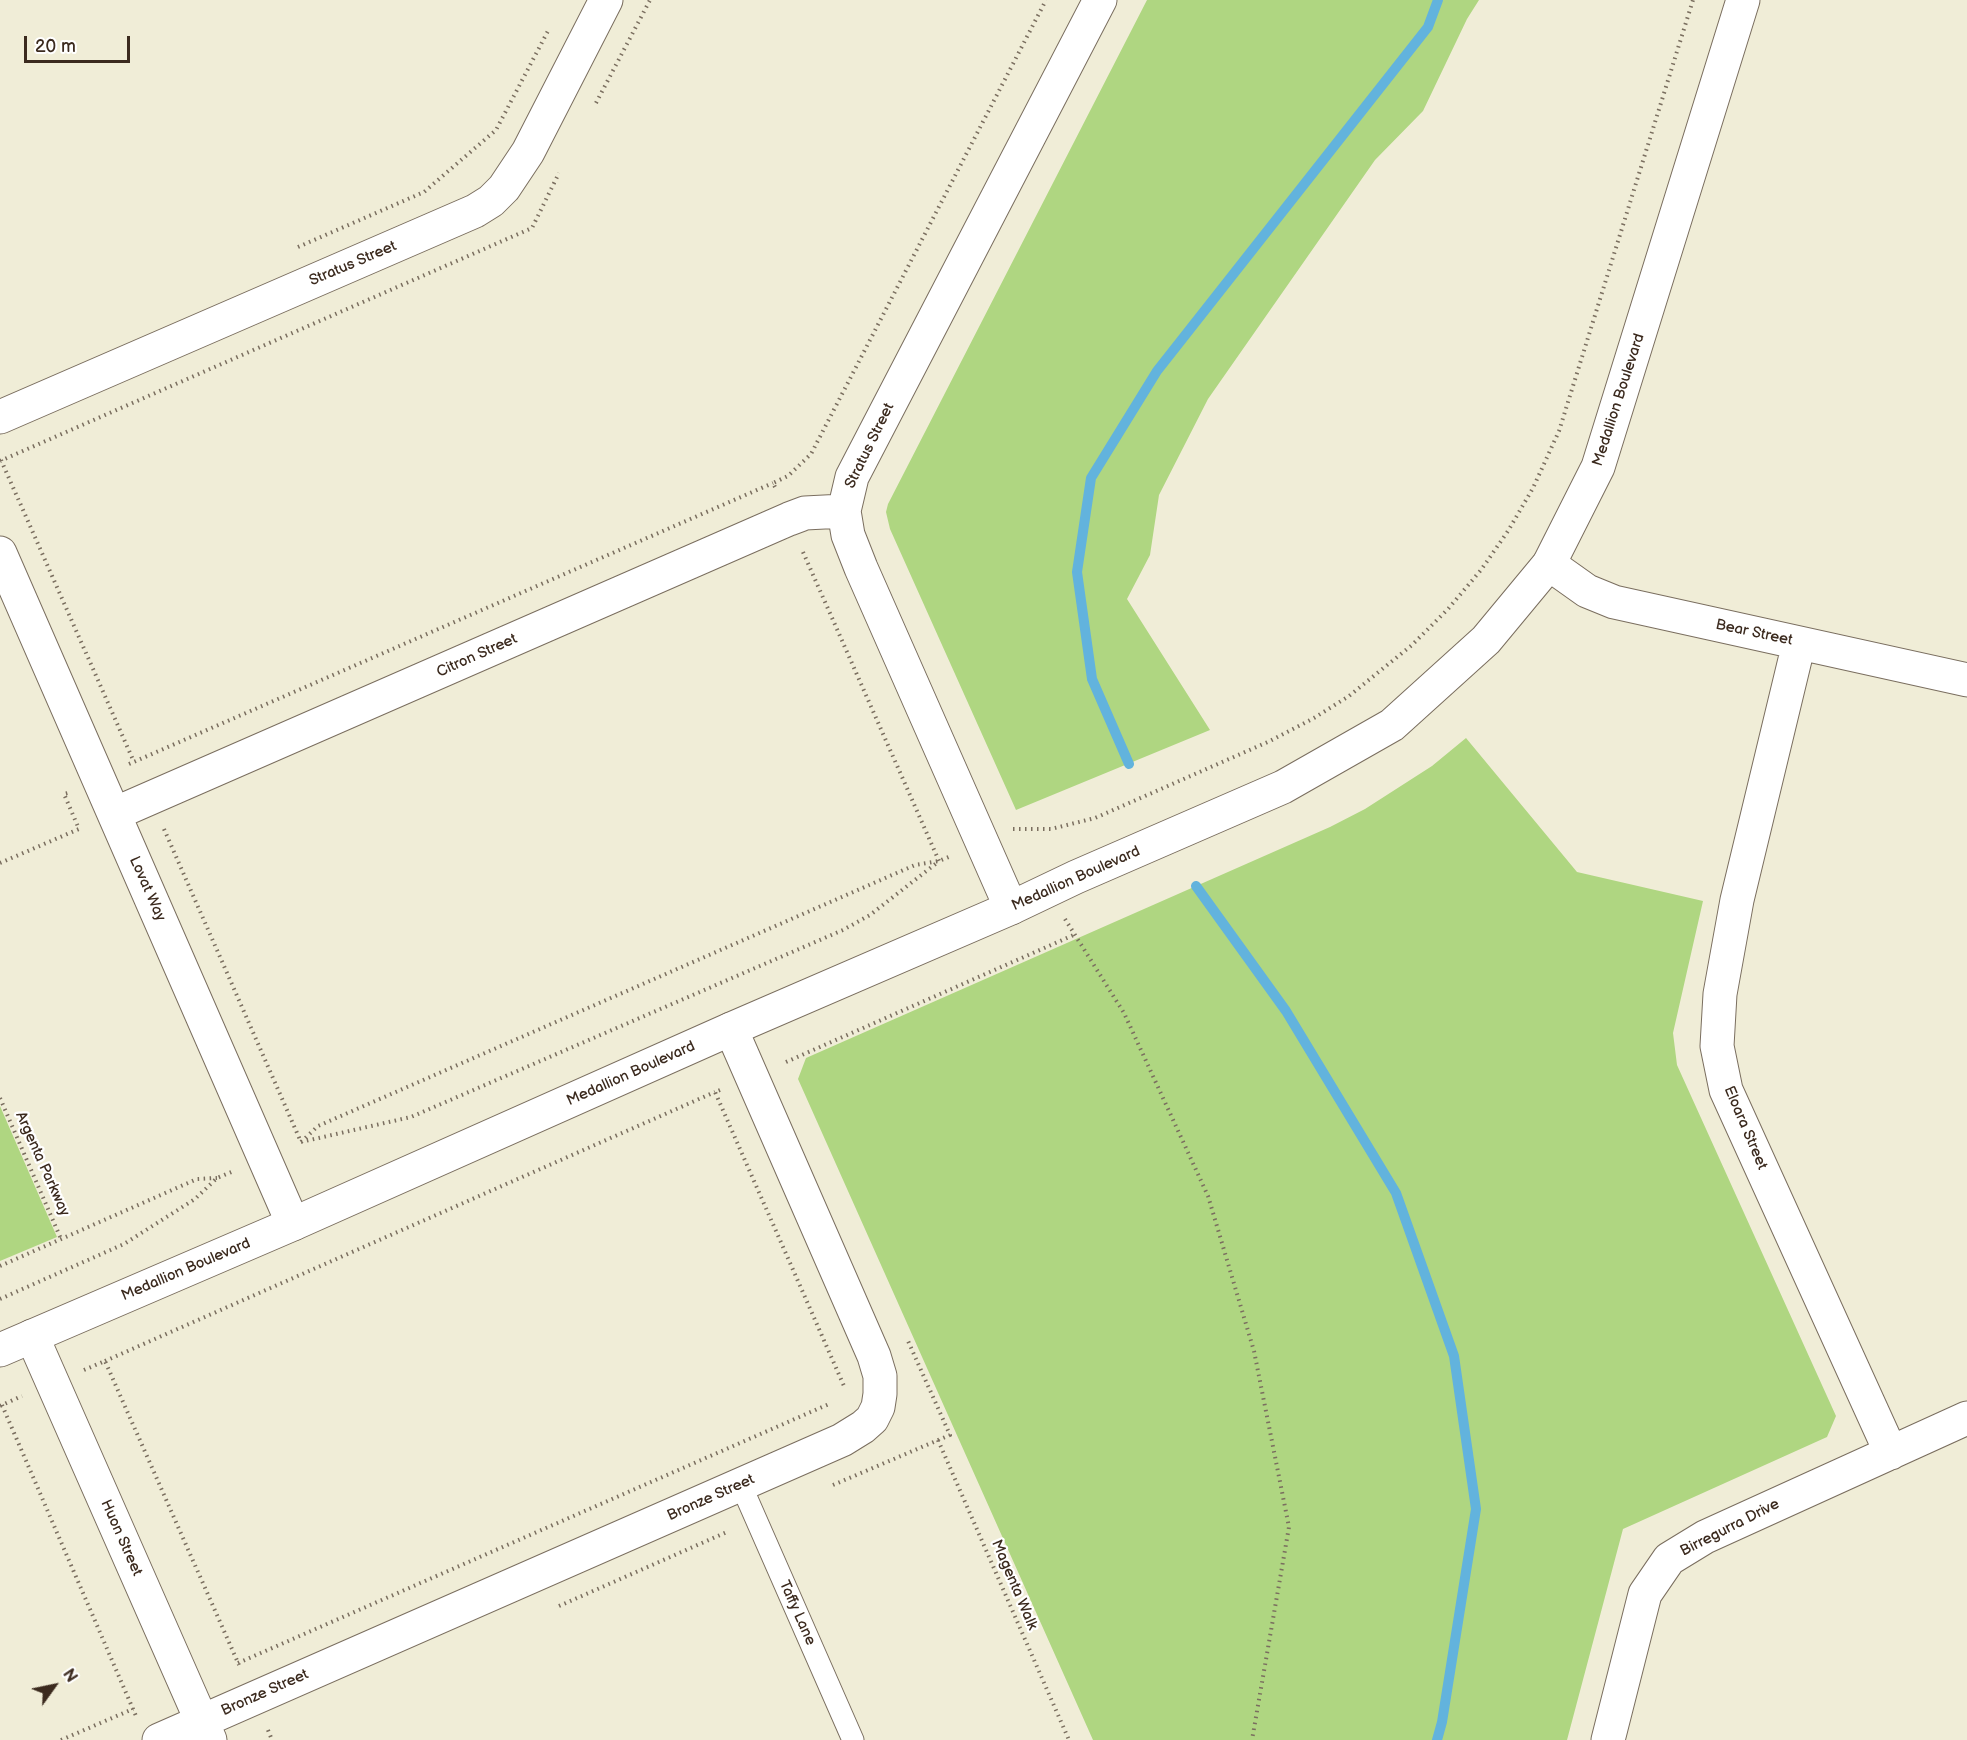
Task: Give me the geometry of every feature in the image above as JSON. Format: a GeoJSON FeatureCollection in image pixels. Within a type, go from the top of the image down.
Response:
{"type":"FeatureCollection","features":[{"type":"Feature","properties":{"kind":"street","name":"Stratus Street"},"geometry":{"type":"LineString","coordinates":[[0,417],[464,216],[491,201],[504,188],[528,152],[606,0]]}},
{"type":"Feature","properties":{"kind":"street","name":"Stratus Street"},"geometry":{"type":"LineString","coordinates":[[1011,908],[861,568],[848,536],[844,511],[852,477],[1100,0]]}},
{"type":"Feature","properties":{"kind":"street","name":"Medallion Boulevard"},"geometry":{"type":"LineString","coordinates":[[0,1350],[293,1224],[1283,787],[1392,725],[1486,640],[1549,564],[1598,467],[1743,0]]}},
{"type":"Feature","properties":{"kind":"street","name":"Citron Street"},"geometry":{"type":"LineString","coordinates":[[114,814],[789,519],[812,512],[844,511]]}},
{"type":"Feature","properties":{"kind":"street","name":"Lovat Way"},"geometry":{"type":"LineString","coordinates":[[0,553],[293,1224]]}},
{"type":"Feature","properties":{"kind":"street","name":"Bear Street"},"geometry":{"type":"LineString","coordinates":[[1549,564],[1587,591],[1614,602],[1967,680]]}},
{"type":"Feature","properties":{"kind":"street","name":"Eloara Street"},"geometry":{"type":"LineString","coordinates":[[1799,643],[1737,900],[1720,994],[1717,1046],[1726,1090],[1891,1453]]}},
{"type":"Feature","properties":{"kind":"street","name":"Bronze Street"},"geometry":{"type":"LineString","coordinates":[[148,1730],[205,1730],[253,1698],[741,1485],[858,1431],[872,1419],[878,1407],[880,1394],[880,1376],[874,1356],[731,1029]]}},
{"type":"Feature","properties":{"kind":"street","name":"Huon Street"},"geometry":{"type":"LineString","coordinates":[[32,1336],[205,1730]]}},
{"type":"Feature","properties":{"kind":"street","name":"Birregurra Drive"},"geometry":{"type":"LineString","coordinates":[[1608,1740],[1645,1594],[1669,1559],[1705,1537],[1967,1418]]}},
{"type":"Feature","properties":{"kind":"lane","name":"Taffy Lane"},"geometry":{"type":"LineString","coordinates":[[741,1485],[853,1740]]}},
{"type":"Feature","properties":{"kind":"path"},"geometry":{"type":"LineString","coordinates":[[1015,828],[1051,829],[1095,818],[1270,741],[1314,718],[1357,690],[1412,645],[1448,609],[1481,570],[1508,531],[1533,488],[1559,431],[1693,0]]}},
{"type":"Feature","properties":{"kind":"path"},"geometry":{"type":"LineString","coordinates":[[293,248],[424,192],[496,130],[553,20]]}},
{"type":"Feature","properties":{"kind":"path"},"geometry":{"type":"LineString","coordinates":[[0,863],[79,829],[64,795],[773,483]]}},
{"type":"Feature","properties":{"kind":"path"},"geometry":{"type":"LineString","coordinates":[[939,861],[870,915],[843,930],[411,1117],[301,1142],[318,1126],[915,865],[939,861]]}},
{"type":"Feature","properties":{"kind":"path"},"geometry":{"type":"LineString","coordinates":[[148,1730],[133,1708],[1,1406],[1076,934]]}},
{"type":"Feature","properties":{"kind":"path"},"geometry":{"type":"LineString","coordinates":[[786,1062],[790,1072]]}},
{"type":"Feature","properties":{"kind":"path"},"geometry":{"type":"LineString","coordinates":[[716,1092],[848,1396]]}},
{"type":"Feature","properties":{"kind":"path","name":"Argenta Parkway"},"geometry":{"type":"LineString","coordinates":[[0,1098],[62,1239]]}},
{"type":"Feature","properties":{"kind":"path"},"geometry":{"type":"LineString","coordinates":[[0,1266],[197,1179],[217,1178],[195,1199],[124,1244],[0,1299]]}},
{"type":"Feature","properties":{"kind":"path"},"geometry":{"type":"LineString","coordinates":[[105,1360],[272,1740]]}},
{"type":"Feature","properties":{"kind":"path"},"geometry":{"type":"LineString","coordinates":[[238,1663],[837,1401]]}},
{"type":"Feature","properties":{"kind":"path","name":"Magenta Walk"},"geometry":{"type":"LineString","coordinates":[[938,1440],[1069,1740]]}},
{"type":"Feature","properties":{"kind":"path"},"geometry":{"type":"LineString","coordinates":[[61,1740],[133,1708]]}},
{"type":"Feature","properties":{"kind":"green space"},"geometry":{"type":"Polygon","coordinates":[[[1147,0],[1479,0],[1467,19],[1423,111],[1375,160],[1208,399],[1159,495],[1150,555],[1127,599],[1210,730],[1016,810],[890,529],[886,512],[888,504],[1147,0]]]}},
{"type":"Feature","properties":{"kind":"green space"},"geometry":{"type":"Polygon","coordinates":[[[1466,738],[1577,872],[1703,901],[1673,1033],[1677,1065],[1836,1416],[1827,1437],[1623,1529],[1567,1740],[1093,1740],[798,1079],[806,1058],[1330,827],[1365,809],[1432,766],[1466,738]]]}},
{"type":"Feature","properties":{"kind":"green space"},"geometry":{"type":"Polygon","coordinates":[[[0,1106],[57,1237],[0,1261],[0,1106]]]}},
{"type":"Feature","properties":{"kind":"waterway"},"geometry":{"type":"LineString","coordinates":[[1129,764],[1092,679],[1077,572],[1091,478],[1157,371],[1428,27],[1438,0]]}},
{"type":"Feature","properties":{"kind":"waterway"},"geometry":{"type":"LineString","coordinates":[[1196,886],[1286,1011],[1396,1193],[1454,1356],[1476,1509],[1442,1722],[1437,1740]]}}]}
